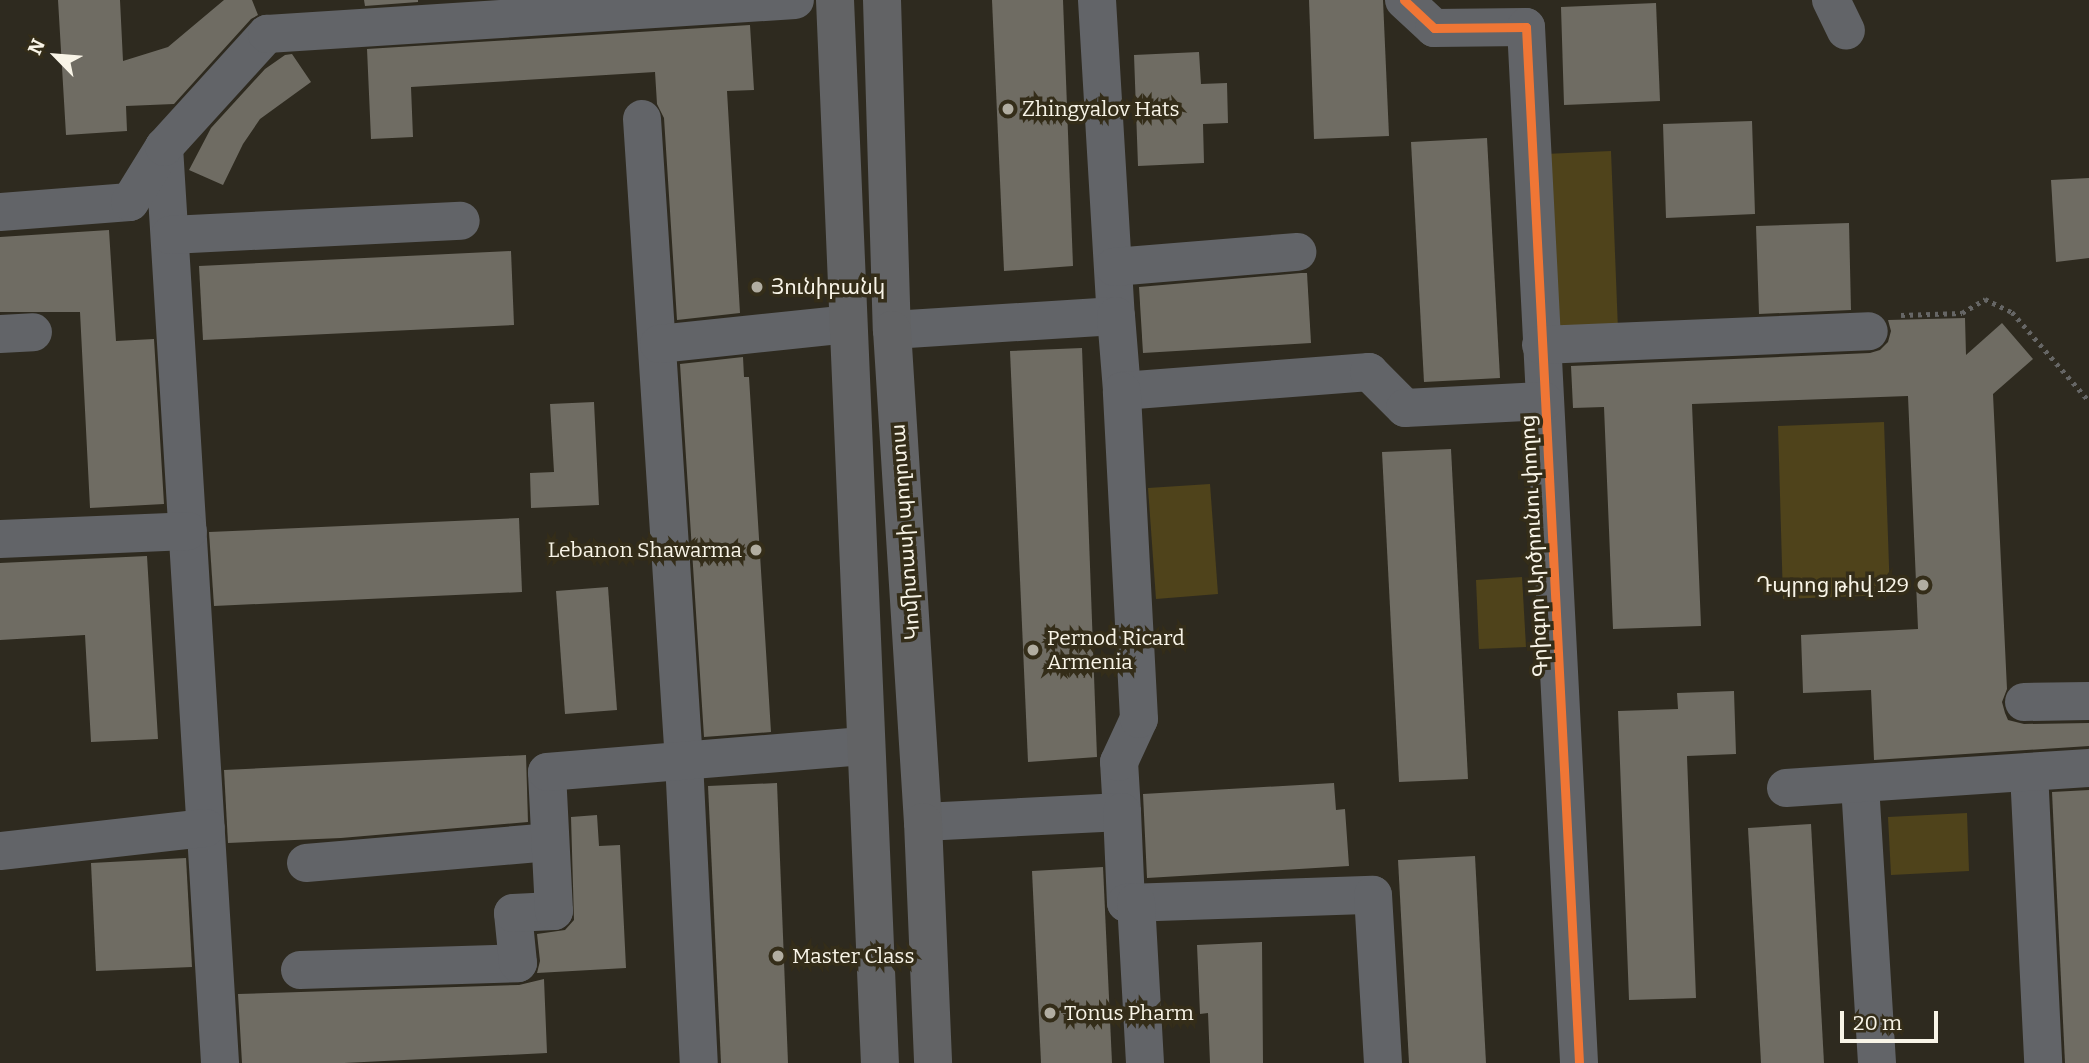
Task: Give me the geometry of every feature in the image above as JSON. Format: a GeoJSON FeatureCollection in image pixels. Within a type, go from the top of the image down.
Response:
{"type":"FeatureCollection","features":[{"type":"Feature","properties":{"kind":"main road"},"geometry":{"type":"LineString","coordinates":[[835,0],[880,1063]]}},
{"type":"Feature","properties":{"kind":"main road","name":"Կոմիտասի պողոտա"},"geometry":{"type":"LineString","coordinates":[[881,0],[892,330],[923,822],[933,1063]]}},
{"type":"Feature","properties":{"kind":"street"},"geometry":{"type":"LineString","coordinates":[[0,212],[130,202],[164,147],[267,34],[795,0]]}},
{"type":"Feature","properties":{"kind":"street"},"geometry":{"type":"LineString","coordinates":[[1097,0],[1122,391],[1139,719],[1119,762],[1126,903],[1373,895],[1383,1063]]}},
{"type":"Feature","properties":{"kind":"street","name":"Գրիգոր Արծրունու փողոց"},"geometry":{"type":"LineString","coordinates":[[1404,0],[1434,28],[1526,27],[1579,1063]]}},
{"type":"Feature","properties":{"kind":"street"},"geometry":{"type":"LineString","coordinates":[[642,119],[659,344],[699,1063]]}},
{"type":"Feature","properties":{"kind":"street"},"geometry":{"type":"LineString","coordinates":[[164,147],[220,1063]]}},
{"type":"Feature","properties":{"kind":"street"},"geometry":{"type":"LineString","coordinates":[[170,235],[461,220]]}},
{"type":"Feature","properties":{"kind":"street"},"geometry":{"type":"LineString","coordinates":[[1114,267],[1297,253]]}},
{"type":"Feature","properties":{"kind":"street"},"geometry":{"type":"LineString","coordinates":[[892,330],[1116,316]]}},
{"type":"Feature","properties":{"kind":"street"},"geometry":{"type":"LineString","coordinates":[[659,344],[848,324]]}},
{"type":"Feature","properties":{"kind":"street"},"geometry":{"type":"LineString","coordinates":[[1541,345],[1869,331]]}},
{"type":"Feature","properties":{"kind":"street"},"geometry":{"type":"LineString","coordinates":[[1122,391],[1369,372],[1405,408],[1544,401]]}},
{"type":"Feature","properties":{"kind":"street"},"geometry":{"type":"LineString","coordinates":[[0,539],[188,531]]}},
{"type":"Feature","properties":{"kind":"street"},"geometry":{"type":"LineString","coordinates":[[2024,702],[2089,701]]}},
{"type":"Feature","properties":{"kind":"street"},"geometry":{"type":"LineString","coordinates":[[300,970],[518,962],[513,913],[554,911],[547,772],[866,746]]}},
{"type":"Feature","properties":{"kind":"street"},"geometry":{"type":"LineString","coordinates":[[1786,788],[2089,768]]}},
{"type":"Feature","properties":{"kind":"street"},"geometry":{"type":"LineString","coordinates":[[2029,772],[2043,1063]]}},
{"type":"Feature","properties":{"kind":"street"},"geometry":{"type":"LineString","coordinates":[[1860,785],[1877,1063]]}},
{"type":"Feature","properties":{"kind":"street"},"geometry":{"type":"LineString","coordinates":[[923,822],[1122,812]]}},
{"type":"Feature","properties":{"kind":"street"},"geometry":{"type":"LineString","coordinates":[[0,851],[206,828]]}},
{"type":"Feature","properties":{"kind":"street"},"geometry":{"type":"LineString","coordinates":[[306,863],[549,842]]}},
{"type":"Feature","properties":{"kind":"street"},"geometry":{"type":"LineString","coordinates":[[1136,902],[1145,1063]]}},
{"type":"Feature","properties":{"kind":"path"},"geometry":{"type":"LineString","coordinates":[[1869,331],[1896,315],[1962,313],[1985,299],[2012,312],[2089,401]]}},
{"type":"Feature","properties":{"kind":"shaded area"},"geometry":{"type":"Polygon","coordinates":[[[1611,151],[1618,330],[1552,333],[1545,154],[1611,151]]]}},
{"type":"Feature","properties":{"kind":"shaded area"},"geometry":{"type":"Polygon","coordinates":[[[1884,422],[1890,595],[1783,599],[1778,426],[1884,422]]]}},
{"type":"Feature","properties":{"kind":"shaded area"},"geometry":{"type":"Polygon","coordinates":[[[1210,484],[1218,594],[1156,599],[1148,488],[1210,484]]]}},
{"type":"Feature","properties":{"kind":"shaded area"},"geometry":{"type":"Polygon","coordinates":[[[1522,577],[1526,647],[1479,649],[1476,580],[1522,577]]]}},
{"type":"Feature","properties":{"kind":"shaded area"},"geometry":{"type":"Polygon","coordinates":[[[1967,813],[1969,871],[1891,875],[1888,817],[1967,813]]]}},
{"type":"Feature","properties":{"kind":"building"},"geometry":{"type":"Polygon","coordinates":[[[58,0],[120,0],[123,61],[168,47],[224,0],[252,0],[258,15],[251,19],[174,104],[126,106],[127,131],[66,135],[58,0]]]}},
{"type":"Feature","properties":{"kind":"building"},"geometry":{"type":"Polygon","coordinates":[[[364,0],[418,0],[418,2],[365,6],[364,0]]]}},
{"type":"Feature","properties":{"kind":"building"},"geometry":{"type":"Polygon","coordinates":[[[992,0],[1063,0],[1073,266],[1004,271],[992,0]]]}},
{"type":"Feature","properties":{"kind":"building"},"geometry":{"type":"Polygon","coordinates":[[[1309,0],[1383,0],[1389,136],[1314,139],[1309,0]]]}},
{"type":"Feature","properties":{"kind":"building"},"geometry":{"type":"Polygon","coordinates":[[[1656,3],[1660,101],[1564,105],[1561,7],[1656,3]]]}},
{"type":"Feature","properties":{"kind":"building"},"geometry":{"type":"Polygon","coordinates":[[[750,25],[754,90],[727,91],[740,313],[677,320],[664,118],[657,104],[655,72],[411,87],[413,137],[371,139],[367,49],[750,25]]]}},
{"type":"Feature","properties":{"kind":"building"},"geometry":{"type":"Polygon","coordinates":[[[1199,52],[1201,84],[1227,83],[1228,123],[1203,124],[1204,163],[1138,166],[1134,55],[1199,52]]]}},
{"type":"Feature","properties":{"kind":"building"},"geometry":{"type":"Polygon","coordinates":[[[292,54],[311,82],[260,119],[243,144],[223,185],[189,170],[211,128],[265,69],[285,55],[292,54]]]}},
{"type":"Feature","properties":{"kind":"building"},"geometry":{"type":"Polygon","coordinates":[[[1752,121],[1755,214],[1666,218],[1663,124],[1752,121]]]}},
{"type":"Feature","properties":{"kind":"building"},"geometry":{"type":"Polygon","coordinates":[[[1487,138],[1500,378],[1424,382],[1411,142],[1487,138]]]}},
{"type":"Feature","properties":{"kind":"building"},"geometry":{"type":"Polygon","coordinates":[[[2089,178],[2089,258],[2056,262],[2051,180],[2089,178]]]}},
{"type":"Feature","properties":{"kind":"building"},"geometry":{"type":"Polygon","coordinates":[[[1849,223],[1851,310],[1759,314],[1756,226],[1849,223]]]}},
{"type":"Feature","properties":{"kind":"building"},"geometry":{"type":"Polygon","coordinates":[[[109,230],[116,341],[154,339],[164,504],[90,508],[80,312],[0,312],[0,237],[109,230]]]}},
{"type":"Feature","properties":{"kind":"building"},"geometry":{"type":"Polygon","coordinates":[[[511,251],[514,325],[203,340],[199,266],[511,251]]]}},
{"type":"Feature","properties":{"kind":"building"},"geometry":{"type":"Polygon","coordinates":[[[1307,273],[1311,343],[1143,353],[1139,287],[1307,273]]]}},
{"type":"Feature","properties":{"kind":"building"},"geometry":{"type":"Polygon","coordinates":[[[1965,318],[1966,355],[2002,323],[2033,359],[1993,394],[2007,689],[2002,702],[2005,713],[2008,720],[2024,724],[2089,723],[2089,746],[1874,760],[1871,690],[1803,693],[1801,635],[1918,629],[1908,396],[1692,404],[1701,626],[1613,629],[1604,407],[1573,408],[1571,366],[1870,353],[1880,350],[1888,342],[1891,331],[1888,320],[1965,318]]]}},
{"type":"Feature","properties":{"kind":"building"},"geometry":{"type":"Polygon","coordinates":[[[1082,348],[1097,757],[1028,762],[1010,351],[1082,348]]]}},
{"type":"Feature","properties":{"kind":"building"},"geometry":{"type":"Polygon","coordinates":[[[743,357],[744,377],[749,377],[771,732],[704,737],[680,364],[743,357]]]}},
{"type":"Feature","properties":{"kind":"building"},"geometry":{"type":"Polygon","coordinates":[[[594,402],[599,505],[531,508],[530,473],[554,472],[550,404],[594,402]]]}},
{"type":"Feature","properties":{"kind":"building"},"geometry":{"type":"Polygon","coordinates":[[[1451,449],[1468,779],[1399,782],[1382,452],[1451,449]]]}},
{"type":"Feature","properties":{"kind":"building"},"geometry":{"type":"Polygon","coordinates":[[[519,518],[522,592],[214,606],[209,532],[519,518]]]}},
{"type":"Feature","properties":{"kind":"building"},"geometry":{"type":"Polygon","coordinates":[[[147,556],[158,739],[91,742],[85,635],[0,640],[0,563],[147,556]]]}},
{"type":"Feature","properties":{"kind":"building"},"geometry":{"type":"Polygon","coordinates":[[[608,587],[617,710],[565,714],[556,591],[608,587]]]}},
{"type":"Feature","properties":{"kind":"building"},"geometry":{"type":"Polygon","coordinates":[[[1734,691],[1736,754],[1687,756],[1696,998],[1629,1000],[1618,711],[1678,709],[1677,693],[1734,691]]]}},
{"type":"Feature","properties":{"kind":"building"},"geometry":{"type":"Polygon","coordinates":[[[526,755],[528,822],[341,838],[228,843],[224,770],[526,755]]]}},
{"type":"Feature","properties":{"kind":"building"},"geometry":{"type":"Polygon","coordinates":[[[777,783],[788,1063],[721,1063],[708,786],[777,783]]]}},
{"type":"Feature","properties":{"kind":"building"},"geometry":{"type":"Polygon","coordinates":[[[1334,783],[1336,810],[1345,809],[1349,866],[1147,878],[1143,794],[1334,783]]]}},
{"type":"Feature","properties":{"kind":"building"},"geometry":{"type":"Polygon","coordinates":[[[2089,790],[2089,1063],[2065,1063],[2052,792],[2089,790]]]}},
{"type":"Feature","properties":{"kind":"building"},"geometry":{"type":"Polygon","coordinates":[[[597,815],[599,846],[620,845],[626,968],[537,973],[540,961],[537,934],[565,930],[574,920],[571,817],[597,815]]]}},
{"type":"Feature","properties":{"kind":"building"},"geometry":{"type":"Polygon","coordinates":[[[1811,824],[1824,1063],[1761,1063],[1748,828],[1811,824]]]}},
{"type":"Feature","properties":{"kind":"building"},"geometry":{"type":"Polygon","coordinates":[[[1475,856],[1486,1063],[1409,1063],[1398,860],[1475,856]]]}},
{"type":"Feature","properties":{"kind":"building"},"geometry":{"type":"Polygon","coordinates":[[[186,858],[192,967],[96,971],[91,863],[186,858]]]}},
{"type":"Feature","properties":{"kind":"building"},"geometry":{"type":"Polygon","coordinates":[[[1103,867],[1112,1063],[1041,1063],[1032,871],[1103,867]]]}},
{"type":"Feature","properties":{"kind":"building"},"geometry":{"type":"Polygon","coordinates":[[[1262,942],[1263,1063],[1210,1063],[1208,1013],[1200,1014],[1197,945],[1262,942]]]}},
{"type":"Feature","properties":{"kind":"building"},"geometry":{"type":"Polygon","coordinates":[[[544,979],[547,1053],[344,1063],[242,1063],[238,994],[519,985],[544,979]]]}},
{"type":"Feature","properties":{"kind":"cycle path"},"geometry":{"type":"LineString","coordinates":[[1404,0],[1434,28],[1526,27],[1579,1063]]}},
{"type":"Feature","properties":{"kind":"place","name":"Zhingyalov Hats"},"geometry":{"type":"Point","coordinates":[1008,109]}},
{"type":"Feature","properties":{"kind":"place","name":"Յունիբանկ"},"geometry":{"type":"Point","coordinates":[757,287]}},
{"type":"Feature","properties":{"kind":"place","name":"Lebanon Shawarma"},"geometry":{"type":"Point","coordinates":[756,550]}},
{"type":"Feature","properties":{"kind":"place","name":"Դպրոց թիվ 129"},"geometry":{"type":"Point","coordinates":[1923,585]}},
{"type":"Feature","properties":{"kind":"place","name":"Pernod Ricard Armenia"},"geometry":{"type":"Point","coordinates":[1033,650]}},
{"type":"Feature","properties":{"kind":"place","name":"Master Class"},"geometry":{"type":"Point","coordinates":[778,956]}},
{"type":"Feature","properties":{"kind":"place","name":"Tonus Pharm"},"geometry":{"type":"Point","coordinates":[1050,1013]}}]}
